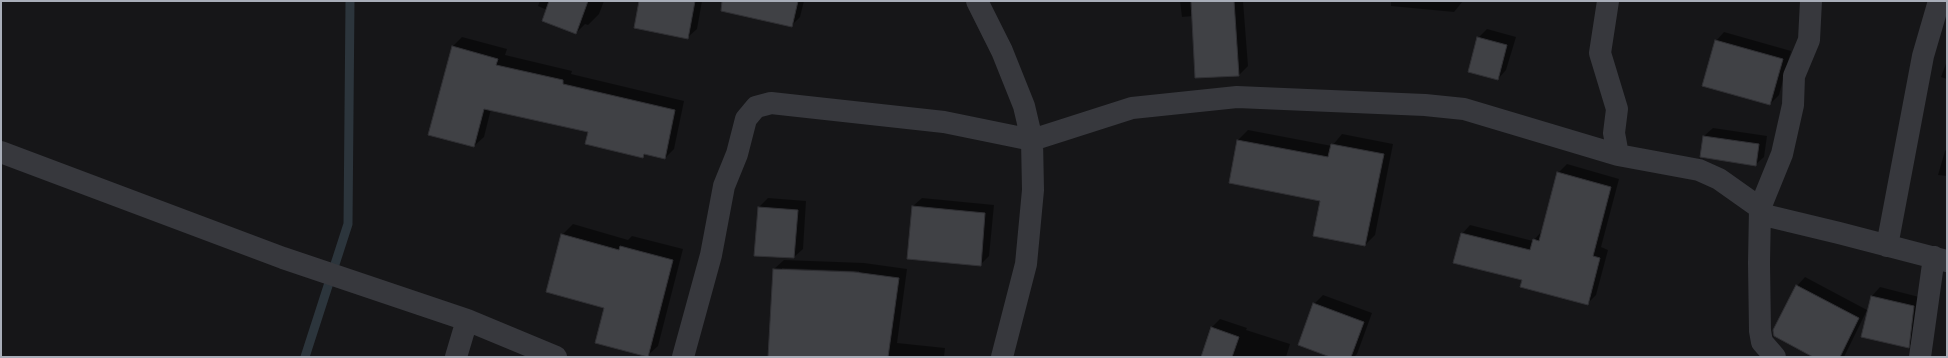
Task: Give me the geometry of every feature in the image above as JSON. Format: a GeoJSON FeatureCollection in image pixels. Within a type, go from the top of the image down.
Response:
{"type":"FeatureCollection","features":[{"type":"Feature","properties":{"kind":"street"},"geometry":{"type":"LineString","coordinates":[[977,1],[1002,51],[1024,106],[1032,140],[1033,190],[1026,264],[1002,357]]}},
{"type":"Feature","properties":{"kind":"street"},"geometry":{"type":"LineString","coordinates":[[1608,1],[1600,53],[1617,109],[1614,133],[1618,155]]}},
{"type":"Feature","properties":{"kind":"street"},"geometry":{"type":"LineString","coordinates":[[1775,357],[1762,342],[1760,331],[1760,211],[1782,154],[1793,105],[1794,76],[1809,40],[1812,1]]}},
{"type":"Feature","properties":{"kind":"street"},"geometry":{"type":"LineString","coordinates":[[1887,246],[1923,56],[1939,1]]}},
{"type":"Feature","properties":{"kind":"street"},"geometry":{"type":"LineString","coordinates":[[683,357],[711,255],[724,186],[736,154],[746,119],[756,107],[771,103],[937,121],[1032,140],[1132,108],[1237,97],[1425,105],[1464,109],[1618,155],[1699,170],[1719,179],[1760,211],[1887,246],[1943,257],[1920,357]]}},
{"type":"Feature","properties":{"kind":"street"},"geometry":{"type":"LineString","coordinates":[[1,152],[283,258],[467,320],[556,357]]}},
{"type":"Feature","properties":{"kind":"street"},"geometry":{"type":"LineString","coordinates":[[456,357],[467,320]]}},
{"type":"Feature","properties":{"kind":"building"},"geometry":{"type":"Polygon","coordinates":[[[549,1],[588,1],[576,34],[542,21],[549,1]]]}},
{"type":"Feature","properties":{"kind":"building"},"geometry":{"type":"Polygon","coordinates":[[[639,1],[695,1],[688,39],[634,28],[639,1]]]}},
{"type":"Feature","properties":{"kind":"building"},"geometry":{"type":"Polygon","coordinates":[[[722,1],[798,1],[792,27],[721,11],[722,1]]]}},
{"type":"Feature","properties":{"kind":"building"},"geometry":{"type":"Polygon","coordinates":[[[1191,1],[1234,1],[1239,76],[1195,78],[1191,1]]]}},
{"type":"Feature","properties":{"kind":"building"},"geometry":{"type":"Polygon","coordinates":[[[1477,37],[1507,45],[1498,80],[1468,72],[1477,37]]]}},
{"type":"Feature","properties":{"kind":"building"},"geometry":{"type":"Polygon","coordinates":[[[1715,40],[1783,59],[1770,105],[1702,86],[1715,40]]]}},
{"type":"Feature","properties":{"kind":"building"},"geometry":{"type":"Polygon","coordinates":[[[452,46],[498,59],[496,65],[563,80],[563,84],[675,110],[665,159],[644,154],[643,158],[585,144],[588,132],[484,109],[474,147],[428,135],[452,46]]]}},
{"type":"Feature","properties":{"kind":"building"},"geometry":{"type":"Polygon","coordinates":[[[1703,136],[1759,144],[1756,166],[1700,157],[1703,136]]]}},
{"type":"Feature","properties":{"kind":"building"},"geometry":{"type":"Polygon","coordinates":[[[1237,140],[1328,157],[1331,144],[1384,154],[1365,246],[1313,236],[1320,201],[1229,183],[1237,140]]]}},
{"type":"Feature","properties":{"kind":"building"},"geometry":{"type":"Polygon","coordinates":[[[1557,172],[1611,187],[1593,256],[1600,258],[1588,305],[1520,287],[1522,280],[1453,263],[1461,233],[1530,250],[1533,239],[1539,241],[1557,172]]]}},
{"type":"Feature","properties":{"kind":"building"},"geometry":{"type":"Polygon","coordinates":[[[912,206],[985,213],[981,266],[907,259],[912,206]]]}},
{"type":"Feature","properties":{"kind":"building"},"geometry":{"type":"Polygon","coordinates":[[[758,207],[798,210],[794,258],[754,256],[758,207]]]}},
{"type":"Feature","properties":{"kind":"building"},"geometry":{"type":"Polygon","coordinates":[[[561,234],[619,250],[620,246],[673,260],[648,357],[595,343],[604,308],[546,292],[561,234]]]}},
{"type":"Feature","properties":{"kind":"building"},"geometry":{"type":"Polygon","coordinates":[[[773,269],[854,272],[899,278],[888,357],[768,357],[773,269]]]}},
{"type":"Feature","properties":{"kind":"building"},"geometry":{"type":"Polygon","coordinates":[[[1796,285],[1859,318],[1840,357],[1813,357],[1774,336],[1773,330],[1796,285]]]}},
{"type":"Feature","properties":{"kind":"building"},"geometry":{"type":"Polygon","coordinates":[[[1871,296],[1914,306],[1909,348],[1861,337],[1871,296]]]}},
{"type":"Feature","properties":{"kind":"building"},"geometry":{"type":"Polygon","coordinates":[[[1313,303],[1364,322],[1351,357],[1330,357],[1298,345],[1313,303]]]}},
{"type":"Feature","properties":{"kind":"building"},"geometry":{"type":"Polygon","coordinates":[[[1211,327],[1239,337],[1232,357],[1201,357],[1211,327]]]}},
{"type":"Feature","properties":{"kind":"waterway"},"geometry":{"type":"LineString","coordinates":[[305,357],[348,224],[350,1]]}}]}
